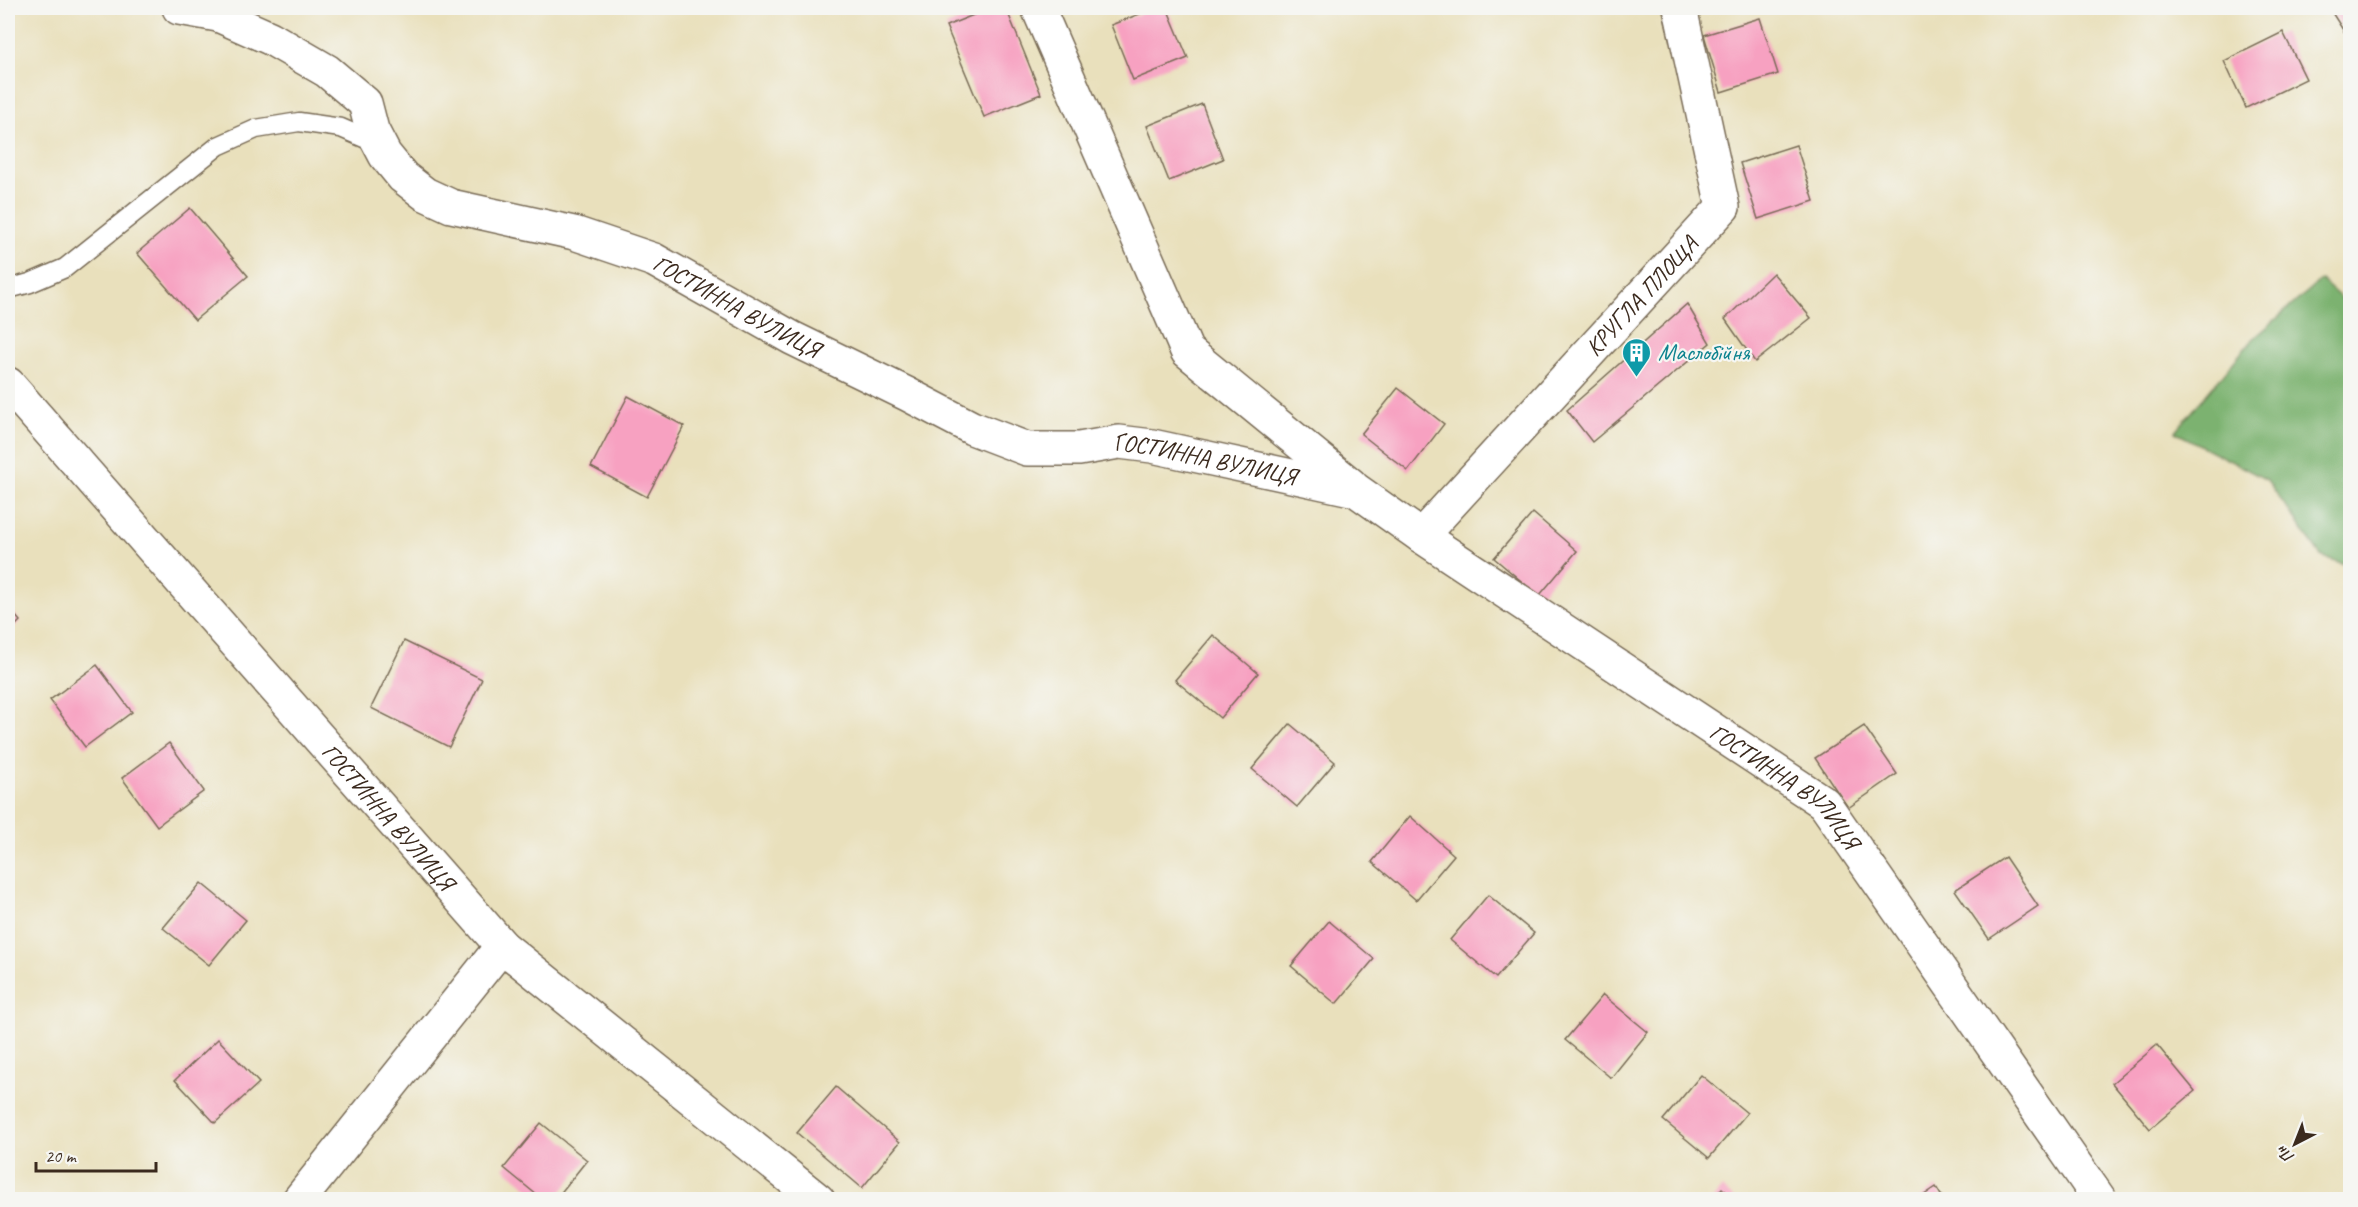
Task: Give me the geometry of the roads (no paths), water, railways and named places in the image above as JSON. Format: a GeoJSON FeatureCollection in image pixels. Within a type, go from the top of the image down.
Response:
{"type":"FeatureCollection","features":[{"type":"Feature","properties":{"kind":"street","name":"ГОСТИННА ВУЛИЦЯ"},"geometry":{"type":"LineString","coordinates":[[179,8],[218,15],[260,33],[327,71],[365,103],[372,130],[385,155],[403,177],[425,194],[451,206],[574,234],[654,260],[792,338],[972,428],[1027,449],[1079,449],[1119,442],[1152,446],[1356,490]]}},
{"type":"Feature","properties":{"kind":"street","name":"ГОСТИННА ВУЛИЦЯ"},"geometry":{"type":"LineString","coordinates":[[1038,8],[1187,351],[1356,490],[1421,536],[1824,803],[2100,1200]]}},
{"type":"Feature","properties":{"kind":"street","name":"КРУГЛА ПЛОЩА"},"geometry":{"type":"LineString","coordinates":[[1421,536],[1723,207],[1680,8]]}},
{"type":"Feature","properties":{"kind":"street","name":"ГОСТИННА ВУЛИЦЯ"},"geometry":{"type":"LineString","coordinates":[[8,384],[502,946],[818,1200]]}},
{"type":"Feature","properties":{"kind":"street"},"geometry":{"type":"LineString","coordinates":[[299,1200],[502,946]]}},
{"type":"Feature","properties":{"kind":"lane"},"geometry":{"type":"LineString","coordinates":[[8,289],[30,283],[64,268],[218,146],[256,129],[299,122],[341,128],[380,145]]}},
{"type":"Feature","properties":{"kind":"place","name":"Маслобійня"},"geometry":{"type":"Point","coordinates":[1637,378]}}]}
